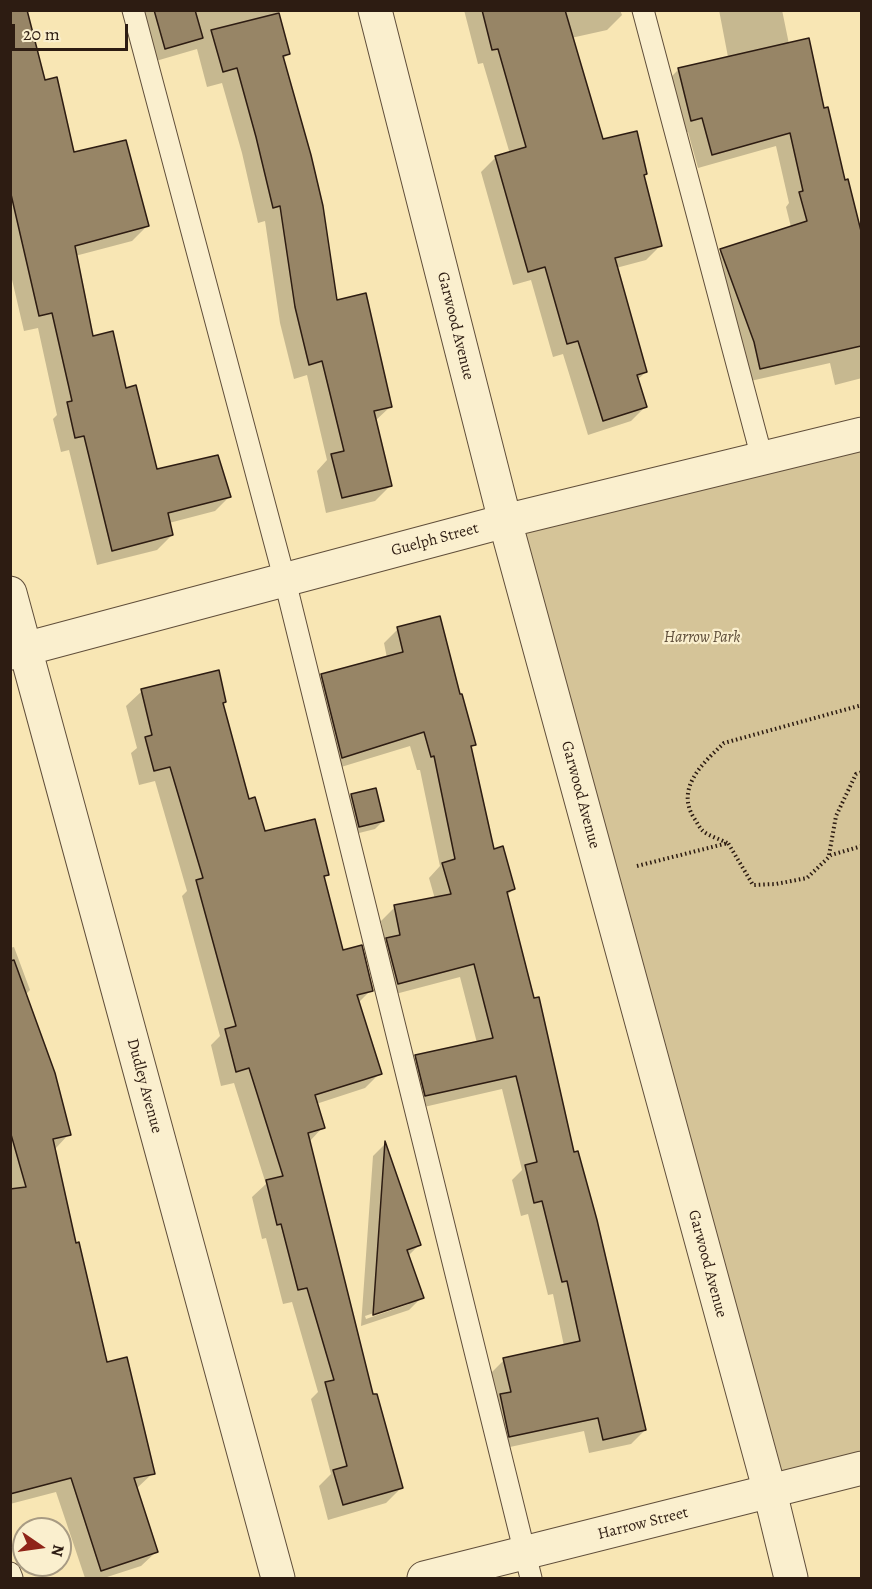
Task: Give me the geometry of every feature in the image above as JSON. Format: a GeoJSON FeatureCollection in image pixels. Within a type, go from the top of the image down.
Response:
{"type":"FeatureCollection","features":[{"type":"Feature","properties":{"kind":"street","name":"Garwood Avenue"},"geometry":{"type":"LineString","coordinates":[[375,10],[505,521],[770,1492],[791,1578]]}},
{"type":"Feature","properties":{"kind":"street","name":"Guelph Street"},"geometry":{"type":"LineString","coordinates":[[17,650],[505,521],[861,434]]}},
{"type":"Feature","properties":{"kind":"street","name":"Dudley Avenue"},"geometry":{"type":"LineString","coordinates":[[10,593],[17,650],[278,1578]]}},
{"type":"Feature","properties":{"kind":"street","name":"Harrow Street"},"geometry":{"type":"LineString","coordinates":[[424,1578],[528,1566],[770,1492],[861,1468]]}},
{"type":"Feature","properties":{"kind":"lane"},"geometry":{"type":"LineString","coordinates":[[133,10],[285,581],[528,1566]]}},
{"type":"Feature","properties":{"kind":"lane"},"geometry":{"type":"LineString","coordinates":[[643,10],[762,458]]}},
{"type":"Feature","properties":{"kind":"lane"},"geometry":{"type":"LineString","coordinates":[[10,1573],[12,1578]]}},
{"type":"Feature","properties":{"kind":"path"},"geometry":{"type":"LineString","coordinates":[[861,705],[724,743],[690,782],[687,794],[691,813],[702,831],[728,843],[753,885],[776,884],[807,878],[829,857],[861,846]]}},
{"type":"Feature","properties":{"kind":"path"},"geometry":{"type":"LineString","coordinates":[[829,857],[836,816],[856,774],[861,772]]}},
{"type":"Feature","properties":{"kind":"path"},"geometry":{"type":"LineString","coordinates":[[602,875],[728,843]]}},
{"type":"Feature","properties":{"kind":"green space","name":"Harrow Park"},"geometry":{"type":"Polygon","coordinates":[[[861,434],[861,1468],[770,1492],[505,521],[861,434]]]}},
{"type":"Feature","properties":{"kind":"building"},"geometry":{"type":"Polygon","coordinates":[[[10,10],[27,10],[45,80],[57,77],[74,152],[126,140],[149,226],[75,246],[93,336],[113,331],[126,388],[136,385],[157,469],[218,455],[231,497],[168,513],[173,535],[112,551],[84,436],[75,438],[67,402],[72,401],[52,313],[39,316],[10,190],[10,10]]]}},
{"type":"Feature","properties":{"kind":"building"},"geometry":{"type":"Polygon","coordinates":[[[154,10],[195,10],[203,38],[165,49],[154,10]]]}},
{"type":"Feature","properties":{"kind":"building"},"geometry":{"type":"Polygon","coordinates":[[[482,10],[565,10],[603,139],[637,131],[647,174],[644,175],[662,246],[615,258],[647,372],[637,375],[647,407],[603,421],[578,341],[567,344],[545,267],[528,272],[495,156],[526,147],[498,49],[492,50],[482,10]]]}},
{"type":"Feature","properties":{"kind":"building"},"geometry":{"type":"Polygon","coordinates":[[[279,13],[290,54],[283,56],[323,206],[337,300],[366,293],[392,407],[374,411],[392,486],[342,498],[331,454],[344,451],[322,361],[309,365],[295,307],[280,206],[273,208],[237,68],[223,72],[211,30],[279,13]]]}},
{"type":"Feature","properties":{"kind":"building"},"geometry":{"type":"Polygon","coordinates":[[[809,38],[824,108],[828,107],[845,180],[848,179],[861,231],[861,346],[760,369],[754,342],[720,249],[807,221],[799,192],[803,191],[790,133],[712,155],[702,118],[691,121],[678,68],[809,38]]]}},
{"type":"Feature","properties":{"kind":"building"},"geometry":{"type":"Polygon","coordinates":[[[440,616],[476,745],[471,746],[494,849],[503,846],[515,889],[507,892],[534,998],[539,997],[574,1152],[578,1151],[597,1220],[646,1430],[603,1440],[598,1418],[509,1437],[500,1394],[511,1392],[503,1358],[580,1341],[567,1281],[562,1282],[542,1201],[534,1203],[525,1165],[537,1162],[516,1076],[425,1096],[415,1055],[493,1038],[474,964],[398,984],[386,938],[400,935],[394,905],[451,894],[442,863],[455,859],[434,756],[431,757],[424,732],[342,758],[321,674],[403,652],[397,627],[440,616]]]}},
{"type":"Feature","properties":{"kind":"building"},"geometry":{"type":"Polygon","coordinates":[[[219,670],[226,702],[223,703],[249,799],[255,797],[265,831],[315,819],[329,875],[324,876],[343,950],[362,945],[373,991],[357,995],[382,1074],[315,1095],[325,1128],[308,1133],[373,1394],[377,1394],[403,1488],[343,1505],[333,1470],[347,1466],[325,1382],[334,1380],[307,1288],[298,1290],[281,1224],[277,1225],[266,1180],[283,1176],[249,1068],[236,1072],[225,1029],[236,1026],[196,880],[203,878],[170,767],[154,771],[145,737],[152,735],[141,689],[219,670]]]}},
{"type":"Feature","properties":{"kind":"building"},"geometry":{"type":"Polygon","coordinates":[[[376,788],[384,821],[359,827],[351,794],[376,788]]]}},
{"type":"Feature","properties":{"kind":"building"},"geometry":{"type":"Polygon","coordinates":[[[14,960],[55,1073],[71,1135],[53,1139],[76,1243],[79,1242],[107,1362],[127,1357],[155,1474],[134,1478],[158,1552],[101,1571],[71,1478],[10,1494],[10,1189],[26,1187],[10,1131],[10,961],[14,960]]]}},
{"type":"Feature","properties":{"kind":"building"},"geometry":{"type":"Polygon","coordinates":[[[385,1141],[421,1245],[407,1250],[424,1298],[373,1315],[385,1141]]]}}]}
